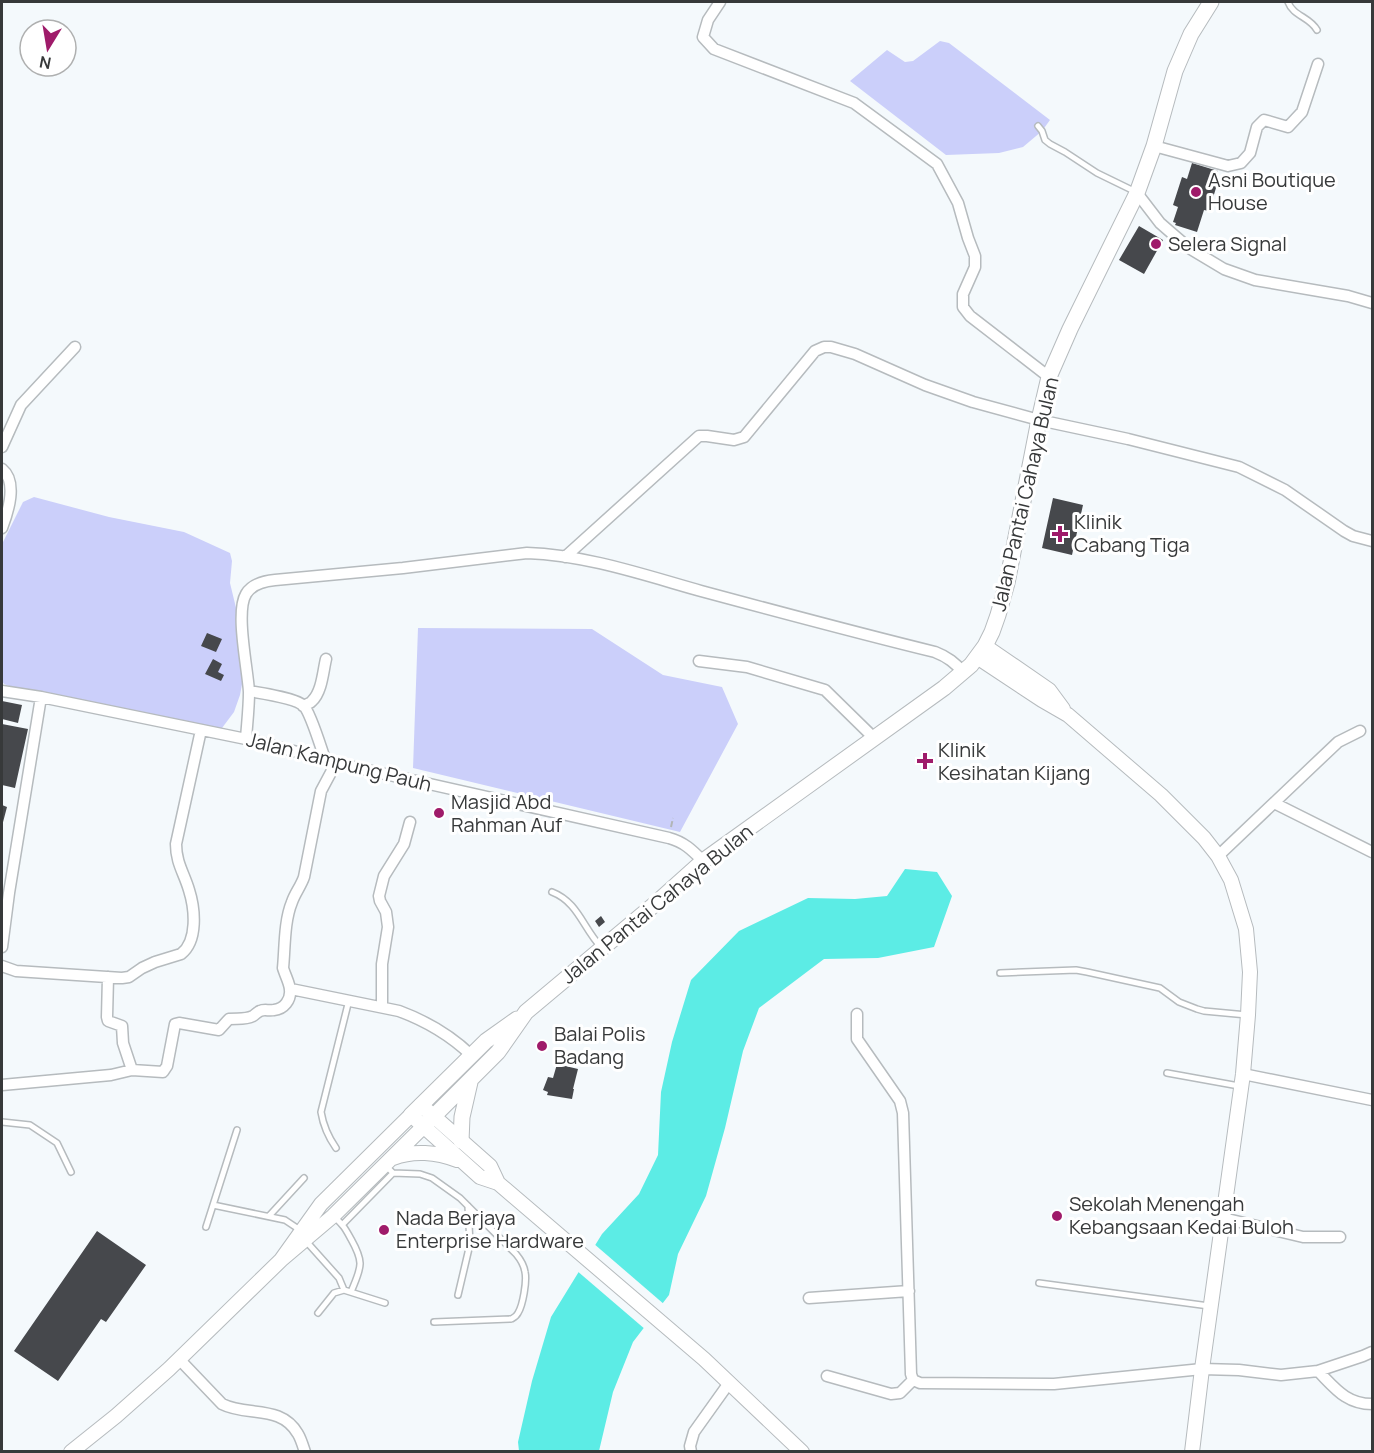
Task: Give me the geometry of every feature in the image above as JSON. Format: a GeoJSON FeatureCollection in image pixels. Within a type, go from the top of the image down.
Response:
{"type":"FeatureCollection","features":[{"type":"Feature","properties":{"kind":"main road","name":"Jalan Pantai Cahaya Bulan"},"geometry":{"type":"LineString","coordinates":[[416,1110],[486,1041],[522,1018],[703,861],[963,672],[981,651],[992,632],[1007,583],[1049,377],[1137,193],[1154,146],[1175,71],[1191,34],[1211,2]]}},
{"type":"Feature","properties":{"kind":"main road","name":"Jalan Pantai Cahaya Bulan"},"geometry":{"type":"LineString","coordinates":[[428,1122],[498,1052],[522,1018]]}},
{"type":"Feature","properties":{"kind":"main road"},"geometry":{"type":"LineString","coordinates":[[461,1141],[466,1093],[477,1073]]}},
{"type":"Feature","properties":{"kind":"street"},"geometry":{"type":"LineString","coordinates":[[720,2],[708,21],[703,37],[714,49],[854,103],[937,164],[958,203],[975,256],[975,267],[963,294],[963,307],[970,316],[1049,377]]}},
{"type":"Feature","properties":{"kind":"street"},"geometry":{"type":"LineString","coordinates":[[1154,146],[1228,166],[1240,163],[1250,153],[1257,127],[1264,120],[1287,128],[1302,112],[1318,64]]}},
{"type":"Feature","properties":{"kind":"street"},"geometry":{"type":"LineString","coordinates":[[1137,193],[1168,230],[1189,248],[1224,269],[1254,280],[1348,296],[1372,303]]}},
{"type":"Feature","properties":{"kind":"street"},"geometry":{"type":"LineString","coordinates":[[2,447],[21,405],[75,347]]}},
{"type":"Feature","properties":{"kind":"street"},"geometry":{"type":"LineString","coordinates":[[565,557],[699,436],[734,440],[744,437],[815,351],[824,347],[855,354],[925,385],[973,402],[1039,420],[1128,439],[1239,467],[1285,490],[1344,531],[1372,541]]}},
{"type":"Feature","properties":{"kind":"street"},"geometry":{"type":"LineString","coordinates":[[2,469],[7,473],[11,494],[8,513],[2,528]]}},
{"type":"Feature","properties":{"kind":"street"},"geometry":{"type":"LineString","coordinates":[[246,739],[249,691],[242,608],[246,594],[253,587],[264,581],[527,553],[543,553],[592,561],[935,652],[946,656],[963,672]]}},
{"type":"Feature","properties":{"kind":"street"},"geometry":{"type":"LineString","coordinates":[[981,651],[1042,700],[1068,715],[1161,795],[1204,838],[1218,856],[1231,880],[1246,929],[1250,972],[1242,1080],[1192,1452]]}},
{"type":"Feature","properties":{"kind":"street"},"geometry":{"type":"LineString","coordinates":[[303,706],[312,702],[316,696],[326,659]]}},
{"type":"Feature","properties":{"kind":"street"},"geometry":{"type":"LineString","coordinates":[[699,661],[747,667],[825,690],[874,738]]}},
{"type":"Feature","properties":{"kind":"street","name":"Jalan Kampung Pauh"},"geometry":{"type":"LineString","coordinates":[[2,691],[246,739],[330,761],[676,840],[688,847],[703,861]]}},
{"type":"Feature","properties":{"kind":"street"},"geometry":{"type":"LineString","coordinates":[[2,1085],[111,1075],[132,1070],[163,1072],[167,1066],[175,1024],[219,1030],[231,1018],[245,1019],[263,1010],[281,1009],[289,999],[291,989],[283,968],[288,917],[291,903],[304,877],[321,791],[330,761],[303,706],[296,701],[249,691]]}},
{"type":"Feature","properties":{"kind":"street"},"geometry":{"type":"LineString","coordinates":[[2,947],[41,697]]}},
{"type":"Feature","properties":{"kind":"street"},"geometry":{"type":"LineString","coordinates":[[2,966],[16,970],[129,977],[155,962],[181,954],[189,945],[193,911],[189,889],[178,863],[176,844],[201,730]]}},
{"type":"Feature","properties":{"kind":"street"},"geometry":{"type":"LineString","coordinates":[[1218,856],[1338,742],[1360,731]]}},
{"type":"Feature","properties":{"kind":"street"},"geometry":{"type":"LineString","coordinates":[[1274,803],[1372,852]]}},
{"type":"Feature","properties":{"kind":"street"},"geometry":{"type":"LineString","coordinates":[[382,1007],[382,964],[388,927],[386,912],[380,901],[380,889],[384,876],[404,844],[410,822]]}},
{"type":"Feature","properties":{"kind":"street"},"geometry":{"type":"LineString","coordinates":[[108,977],[106,1017],[108,1021],[122,1026],[123,1043],[132,1070]]}},
{"type":"Feature","properties":{"kind":"street"},"geometry":{"type":"LineString","coordinates":[[291,989],[382,1007],[415,1017],[458,1043],[471,1056]]}},
{"type":"Feature","properties":{"kind":"street"},"geometry":{"type":"LineString","coordinates":[[857,1014],[857,1039],[900,1101],[903,1113],[913,1380],[920,1383],[1054,1384],[1202,1369],[1239,1370],[1281,1375],[1318,1371],[1372,1352]]}},
{"type":"Feature","properties":{"kind":"street"},"geometry":{"type":"LineString","coordinates":[[1242,1080],[1372,1100]]}},
{"type":"Feature","properties":{"kind":"street"},"geometry":{"type":"LineString","coordinates":[[416,1110],[464,1163],[480,1177],[498,1183],[704,1359],[802,1452]]}},
{"type":"Feature","properties":{"kind":"street","name":"Jalan Pantai Cahaya Bulan"},"geometry":{"type":"LineString","coordinates":[[71,1452],[116,1416],[179,1359],[281,1260],[304,1235],[321,1204],[416,1110]]}},
{"type":"Feature","properties":{"kind":"street"},"geometry":{"type":"LineString","coordinates":[[428,1122],[461,1141],[490,1166],[498,1183]]}},
{"type":"Feature","properties":{"kind":"street","name":"Jalan Pantai Cahaya Bulan"},"geometry":{"type":"LineString","coordinates":[[304,1235],[338,1220],[428,1122]]}},
{"type":"Feature","properties":{"kind":"street"},"geometry":{"type":"LineString","coordinates":[[389,1166],[402,1154],[415,1153],[452,1158],[464,1163]]}},
{"type":"Feature","properties":{"kind":"street"},"geometry":{"type":"LineString","coordinates":[[1223,1218],[1303,1237],[1340,1238]]}},
{"type":"Feature","properties":{"kind":"street"},"geometry":{"type":"LineString","coordinates":[[809,1298],[909,1291]]}},
{"type":"Feature","properties":{"kind":"street"},"geometry":{"type":"LineString","coordinates":[[179,1359],[222,1404],[231,1409],[272,1413],[284,1419],[298,1434],[305,1452]]}},
{"type":"Feature","properties":{"kind":"street"},"geometry":{"type":"LineString","coordinates":[[1318,1371],[1345,1398],[1362,1404],[1372,1404]]}},
{"type":"Feature","properties":{"kind":"street"},"geometry":{"type":"LineString","coordinates":[[827,1376],[891,1394],[900,1394],[913,1380]]}},
{"type":"Feature","properties":{"kind":"street"},"geometry":{"type":"LineString","coordinates":[[691,1452],[690,1446],[694,1432],[729,1383]]}},
{"type":"Feature","properties":{"kind":"lane"},"geometry":{"type":"LineString","coordinates":[[1288,2],[1294,12],[1314,23],[1317,30]]}},
{"type":"Feature","properties":{"kind":"lane"},"geometry":{"type":"LineString","coordinates":[[1038,126],[1045,140],[1050,144],[1097,173],[1137,193]]}},
{"type":"Feature","properties":{"kind":"lane"},"geometry":{"type":"LineString","coordinates":[[552,892],[569,902],[602,949]]}},
{"type":"Feature","properties":{"kind":"lane"},"geometry":{"type":"LineString","coordinates":[[1000,973],[1076,970],[1160,988],[1179,1002],[1204,1011],[1248,1015]]}},
{"type":"Feature","properties":{"kind":"lane"},"geometry":{"type":"LineString","coordinates":[[336,1148],[321,1112],[349,1000]]}},
{"type":"Feature","properties":{"kind":"lane"},"geometry":{"type":"LineString","coordinates":[[1167,1073],[1242,1080]]}},
{"type":"Feature","properties":{"kind":"lane"},"geometry":{"type":"LineString","coordinates":[[2,1122],[30,1125],[57,1143],[71,1172]]}},
{"type":"Feature","properties":{"kind":"lane"},"geometry":{"type":"LineString","coordinates":[[206,1227],[237,1130]]}},
{"type":"Feature","properties":{"kind":"lane"},"geometry":{"type":"LineString","coordinates":[[389,1166],[429,1176],[460,1198],[516,1254],[523,1264],[525,1283],[520,1308],[515,1317],[506,1320],[434,1322]]}},
{"type":"Feature","properties":{"kind":"lane"},"geometry":{"type":"LineString","coordinates":[[269,1216],[304,1178]]}},
{"type":"Feature","properties":{"kind":"lane"},"geometry":{"type":"LineString","coordinates":[[213,1204],[288,1222],[304,1235],[339,1278],[344,1290]]}},
{"type":"Feature","properties":{"kind":"lane"},"geometry":{"type":"LineString","coordinates":[[458,1295],[470,1244],[468,1206]]}},
{"type":"Feature","properties":{"kind":"lane"},"geometry":{"type":"LineString","coordinates":[[338,1220],[357,1248],[360,1261],[351,1292]]}},
{"type":"Feature","properties":{"kind":"lane"},"geometry":{"type":"LineString","coordinates":[[1039,1283],[1211,1306]]}},
{"type":"Feature","properties":{"kind":"lane"},"geometry":{"type":"LineString","coordinates":[[318,1314],[334,1293],[344,1290],[385,1303]]}},
{"type":"Feature","properties":{"kind":"shaded area"},"geometry":{"type":"Polygon","coordinates":[[[940,41],[949,43],[1050,120],[1042,131],[1023,147],[999,153],[946,155],[850,81],[887,50],[905,62],[913,61],[940,41]]]}},
{"type":"Feature","properties":{"kind":"shaded area"},"geometry":{"type":"Polygon","coordinates":[[[34,497],[109,517],[184,532],[230,553],[232,561],[230,583],[237,612],[243,679],[234,712],[222,728],[215,729],[20,690],[4,684],[2,681],[2,544],[23,502],[34,497]]]}},
{"type":"Feature","properties":{"kind":"shaded area"},"geometry":{"type":"Polygon","coordinates":[[[418,628],[592,629],[663,675],[722,687],[738,724],[680,832],[413,768],[418,628]]]}},
{"type":"Feature","properties":{"kind":"water"},"geometry":{"type":"Polygon","coordinates":[[[905,869],[937,872],[952,896],[934,947],[878,958],[824,959],[759,1008],[743,1051],[706,1196],[678,1254],[669,1295],[633,1342],[613,1392],[599,1451],[519,1451],[518,1442],[532,1381],[551,1317],[602,1234],[639,1194],[658,1155],[661,1092],[672,1042],[691,980],[739,931],[808,898],[855,899],[887,896],[905,869]]]}},
{"type":"Feature","properties":{"kind":"pier"},"geometry":{"type":"Polygon","coordinates":[[[593,1243],[665,1305],[646,1330],[576,1270],[593,1243]]]}},
{"type":"Feature","properties":{"kind":"building","name":"Asni Boutique House"},"geometry":{"type":"Polygon","coordinates":[[[1192,163],[1218,171],[1216,177],[1219,178],[1209,211],[1204,210],[1197,232],[1175,225],[1176,223],[1173,222],[1178,207],[1173,205],[1182,177],[1187,179],[1192,163]]]}},
{"type":"Feature","properties":{"kind":"building"},"geometry":{"type":"Polygon","coordinates":[[[1139,226],[1163,240],[1144,274],[1119,260],[1139,226]]]}},
{"type":"Feature","properties":{"kind":"building"},"geometry":{"type":"Polygon","coordinates":[[[1053,498],[1083,505],[1072,555],[1042,548],[1053,498]]]}},
{"type":"Feature","properties":{"kind":"building"},"geometry":{"type":"Polygon","coordinates":[[[207,633],[222,639],[216,652],[201,646],[207,633]]]}},
{"type":"Feature","properties":{"kind":"building"},"geometry":{"type":"Polygon","coordinates":[[[213,659],[222,664],[218,672],[224,675],[221,681],[205,674],[213,659]]]}},
{"type":"Feature","properties":{"kind":"building"},"geometry":{"type":"Polygon","coordinates":[[[2,701],[22,705],[18,723],[2,719],[2,701]]]}},
{"type":"Feature","properties":{"kind":"building"},"geometry":{"type":"Polygon","coordinates":[[[2,724],[28,729],[15,788],[2,785],[2,724]]]}},
{"type":"Feature","properties":{"kind":"building"},"geometry":{"type":"Polygon","coordinates":[[[2,805],[7,807],[2,826],[2,805]]]}},
{"type":"Feature","properties":{"kind":"building"},"geometry":{"type":"Polygon","coordinates":[[[601,916],[605,922],[599,927],[595,921],[601,916]]]}},
{"type":"Feature","properties":{"kind":"building"},"geometry":{"type":"Polygon","coordinates":[[[557,1064],[578,1069],[572,1099],[547,1095],[548,1092],[543,1090],[548,1077],[553,1078],[557,1064]]]}},
{"type":"Feature","properties":{"kind":"building"},"geometry":{"type":"Polygon","coordinates":[[[97,1231],[146,1265],[106,1322],[101,1319],[58,1381],[14,1351],[97,1231]]]}},
{"type":"Feature","properties":{"kind":"place","name":"Asni Boutique House"},"geometry":{"type":"Point","coordinates":[1196,192]}},
{"type":"Feature","properties":{"kind":"place","name":"Selera Signal"},"geometry":{"type":"Point","coordinates":[1156,244]}},
{"type":"Feature","properties":{"kind":"place","name":"Klinik Cabang Tiga"},"geometry":{"type":"Point","coordinates":[1060,534]}},
{"type":"Feature","properties":{"kind":"place","name":"Klinik Kesihatan Kijang"},"geometry":{"type":"Point","coordinates":[925,761]}},
{"type":"Feature","properties":{"kind":"place","name":"Masjid Abd Rahman Auf"},"geometry":{"type":"Point","coordinates":[439,813]}},
{"type":"Feature","properties":{"kind":"place","name":"Balai Polis Badang"},"geometry":{"type":"Point","coordinates":[542,1046]}},
{"type":"Feature","properties":{"kind":"place","name":"Sekolah Menengah Kebangsaan Kedai Buloh"},"geometry":{"type":"Point","coordinates":[1057,1216]}},
{"type":"Feature","properties":{"kind":"place","name":"Nada Berjaya Enterprise Hardware"},"geometry":{"type":"Point","coordinates":[384,1230]}}]}
